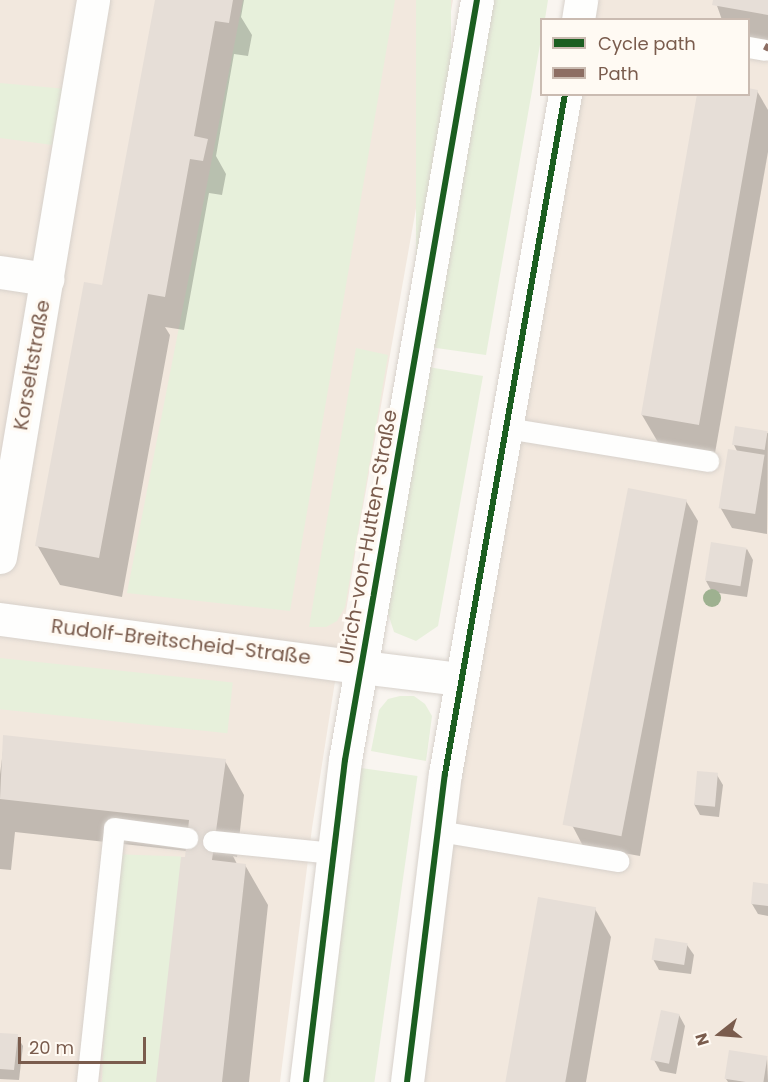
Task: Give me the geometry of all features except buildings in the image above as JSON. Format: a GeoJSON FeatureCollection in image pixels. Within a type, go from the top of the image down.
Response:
{"type":"FeatureCollection","features":[{"type":"Feature","properties":{"kind":"street","name":"Korseltstraße"},"geometry":{"type":"LineString","coordinates":[[0,557],[93,0]]}},
{"type":"Feature","properties":{"kind":"street","name":"Ulrich-von-Hutten-Straße"},"geometry":{"type":"LineString","coordinates":[[306,1082],[333,854],[362,667],[477,0]]}},
{"type":"Feature","properties":{"kind":"street"},"geometry":{"type":"LineString","coordinates":[[578,18],[581,0]]}},
{"type":"Feature","properties":{"kind":"street"},"geometry":{"type":"LineString","coordinates":[[407,1082],[460,679],[507,428],[565,96]]}},
{"type":"Feature","properties":{"kind":"street","name":"Korseltstraße"},"geometry":{"type":"LineString","coordinates":[[0,272],[47,279]]}},
{"type":"Feature","properties":{"kind":"street","name":"Rudolf-Breitscheid-Straße"},"geometry":{"type":"LineString","coordinates":[[0,619],[362,667]]}},
{"type":"Feature","properties":{"kind":"street","name":"Ulrich-von-Hutten-Straße"},"geometry":{"type":"LineString","coordinates":[[362,667],[460,679]]}},
{"type":"Feature","properties":{"kind":"lane"},"geometry":{"type":"LineString","coordinates":[[507,428],[708,461]]}},
{"type":"Feature","properties":{"kind":"lane"},"geometry":{"type":"LineString","coordinates":[[87,1082],[114,828],[187,838]]}},
{"type":"Feature","properties":{"kind":"lane"},"geometry":{"type":"LineString","coordinates":[[439,831],[618,861]]}},
{"type":"Feature","properties":{"kind":"lane"},"geometry":{"type":"LineString","coordinates":[[213,841],[333,854]]}},
{"type":"Feature","properties":{"kind":"shaded area"},"geometry":{"type":"Polygon","coordinates":[[[0,0],[453,0],[358,535],[312,828],[280,1082],[0,1082],[0,0]]]}},
{"type":"Feature","properties":{"kind":"shaded area"},"geometry":{"type":"Polygon","coordinates":[[[593,0],[768,0],[768,1082],[420,1082],[449,850],[515,437],[576,96],[750,96],[750,18],[590,18],[593,0]]]}},
{"type":"Feature","properties":{"kind":"green space"},"geometry":{"type":"Polygon","coordinates":[[[243,0],[395,0],[290,611],[127,593],[243,0]]]}},
{"type":"Feature","properties":{"kind":"green space"},"geometry":{"type":"Polygon","coordinates":[[[416,0],[451,0],[451,334],[416,334],[416,0]]]}},
{"type":"Feature","properties":{"kind":"green space"},"geometry":{"type":"Polygon","coordinates":[[[492,0],[548,0],[545,18],[540,18],[540,45],[486,355],[429,347],[492,0]]]}},
{"type":"Feature","properties":{"kind":"green space"},"geometry":{"type":"Polygon","coordinates":[[[0,83],[78,90],[68,147],[0,138],[0,83]]]}},
{"type":"Feature","properties":{"kind":"green space"},"geometry":{"type":"Polygon","coordinates":[[[356,348],[388,355],[345,607],[337,621],[326,627],[309,627],[356,348]]]}},
{"type":"Feature","properties":{"kind":"green space"},"geometry":{"type":"Polygon","coordinates":[[[428,367],[483,376],[438,626],[416,641],[394,632],[386,607],[428,367]]]}},
{"type":"Feature","properties":{"kind":"green space"},"geometry":{"type":"Polygon","coordinates":[[[0,658],[233,682],[227,733],[0,709],[0,658]]]}},
{"type":"Feature","properties":{"kind":"green space"},"geometry":{"type":"Polygon","coordinates":[[[414,696],[425,704],[432,716],[426,761],[371,751],[379,710],[388,699],[414,696]]]}},
{"type":"Feature","properties":{"kind":"green space"},"geometry":{"type":"Polygon","coordinates":[[[361,768],[417,776],[374,1082],[317,1082],[361,768]]]}},
{"type":"Feature","properties":{"kind":"green space"},"geometry":{"type":"Polygon","coordinates":[[[110,854],[181,856],[173,1082],[102,1082],[110,854]]]}},
{"type":"Feature","properties":{"kind":"marked path"},"geometry":{"type":"LineString","coordinates":[[765,50],[768,44]]}},
{"type":"Feature","properties":{"kind":"cycle path"},"geometry":{"type":"LineString","coordinates":[[306,1082],[345,760],[477,0]]}},
{"type":"Feature","properties":{"kind":"cycle path"},"geometry":{"type":"LineString","coordinates":[[407,1082],[445,774],[565,96]]}}]}
